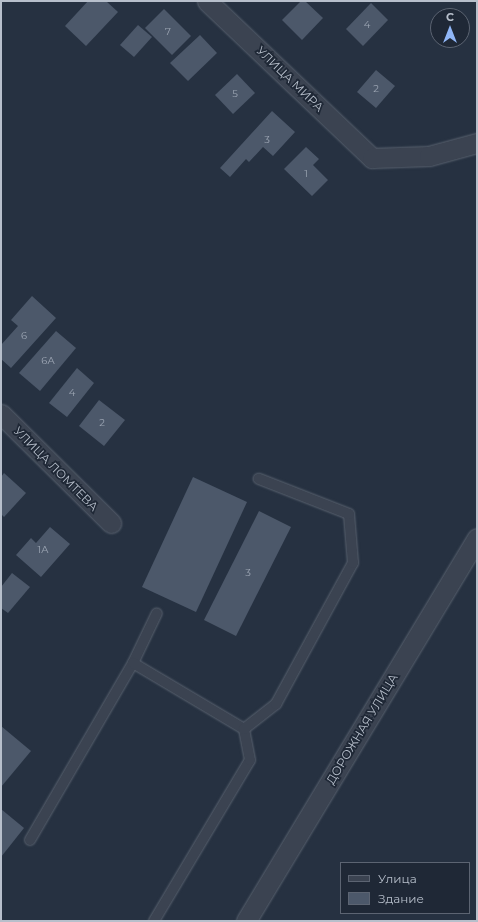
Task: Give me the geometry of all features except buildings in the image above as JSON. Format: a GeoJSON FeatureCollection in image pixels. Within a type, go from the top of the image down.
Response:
{"type":"FeatureCollection","features":[{"type":"Feature","properties":{"kind":"street","name":"УЛИЦА МИРА"},"geometry":{"type":"LineString","coordinates":[[208,1],[372,158],[430,156],[477,143]]}},
{"type":"Feature","properties":{"kind":"street","name":"УЛИЦА ЛОМТЕВА"},"geometry":{"type":"LineString","coordinates":[[1,414],[111,523]]}},
{"type":"Feature","properties":{"kind":"street","name":"ДОРОЖНАЯ УЛИЦА"},"geometry":{"type":"LineString","coordinates":[[246,921],[477,538]]}},
{"type":"Feature","properties":{"kind":"lane"},"geometry":{"type":"LineString","coordinates":[[244,728],[276,704],[352,563],[349,514],[259,478]]}},
{"type":"Feature","properties":{"kind":"lane"},"geometry":{"type":"LineString","coordinates":[[30,840],[133,664],[158,613]]}},
{"type":"Feature","properties":{"kind":"lane"},"geometry":{"type":"LineString","coordinates":[[133,664],[244,728],[250,760],[154,921]]}}]}
